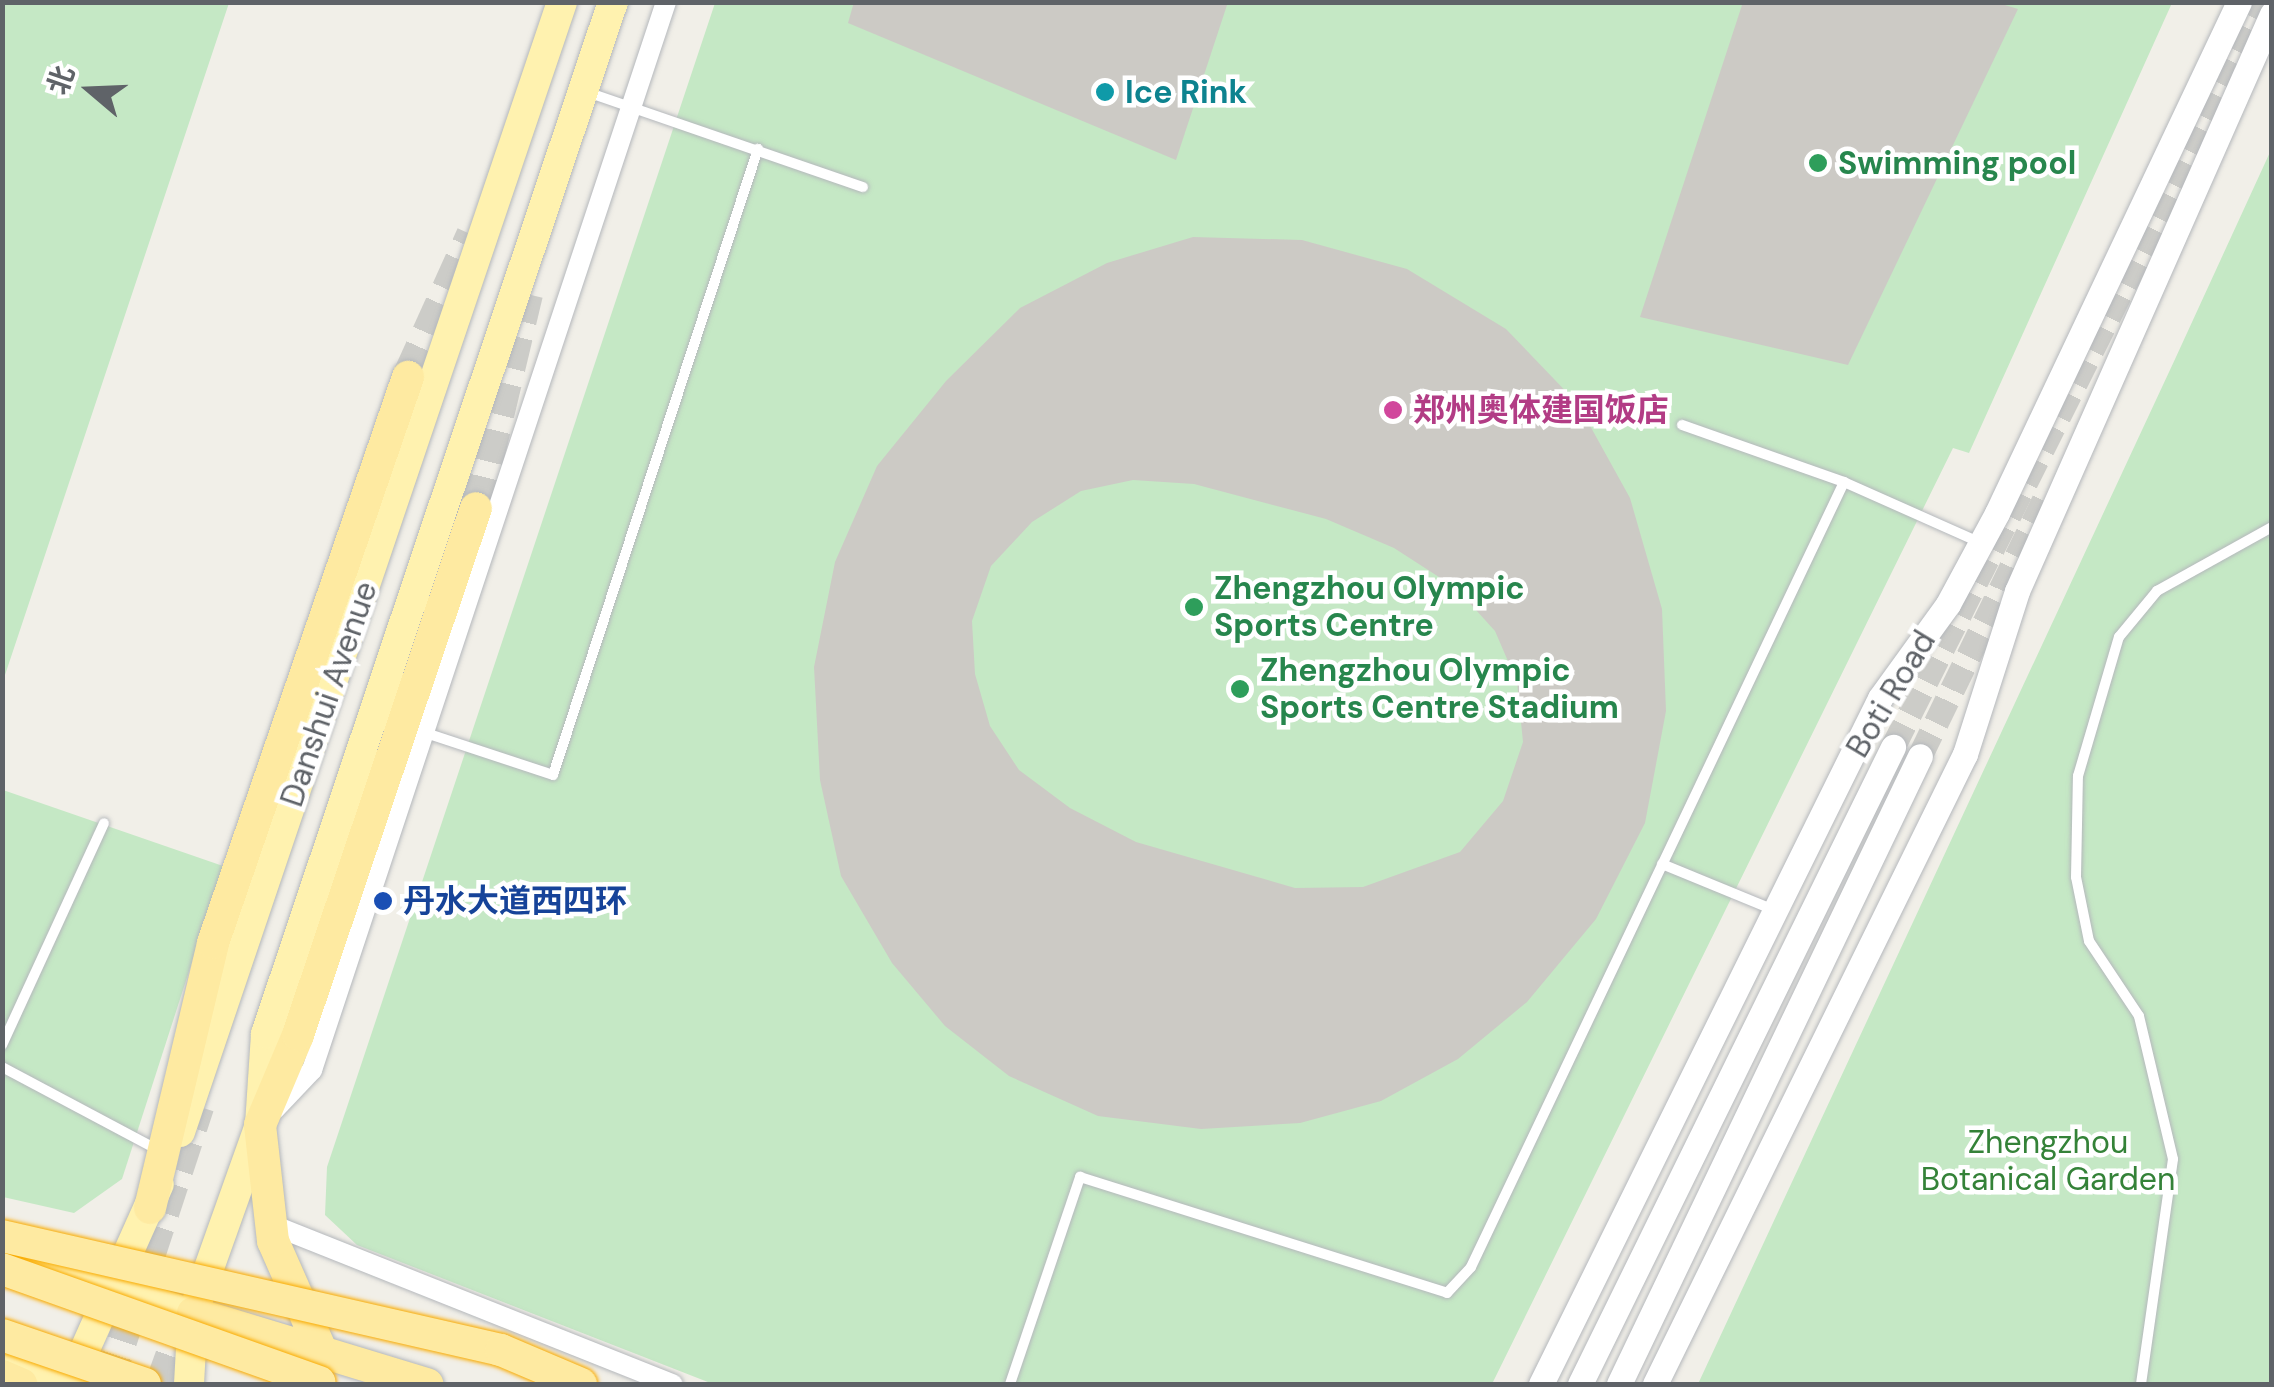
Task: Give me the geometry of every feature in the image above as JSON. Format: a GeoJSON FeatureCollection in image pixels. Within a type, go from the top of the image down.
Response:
{"type":"FeatureCollection","features":[{"type":"Feature","properties":{"kind":"highway"},"geometry":{"type":"LineString","coordinates":[[150,1208],[213,943],[408,376]]}},
{"type":"Feature","properties":{"kind":"highway"},"geometry":{"type":"LineString","coordinates":[[320,1348],[273,1240],[275,1226],[260,1124],[298,1034],[476,508]]}},
{"type":"Feature","properties":{"kind":"highway"},"geometry":{"type":"LineString","coordinates":[[2,1236],[501,1350],[581,1384]]}},
{"type":"Feature","properties":{"kind":"highway"},"geometry":{"type":"LineString","coordinates":[[2,1268],[195,1325],[320,1348],[427,1384]]}},
{"type":"Feature","properties":{"kind":"highway"},"geometry":{"type":"LineString","coordinates":[[195,1325],[324,1384]]}},
{"type":"Feature","properties":{"kind":"highway"},"geometry":{"type":"LineString","coordinates":[[2,1335],[145,1384]]}},
{"type":"Feature","properties":{"kind":"highway"},"geometry":{"type":"LineString","coordinates":[[2,1376],[21,1384]]}},
{"type":"Feature","properties":{"kind":"main road","name":"Danshui Avenue"},"geometry":{"type":"LineString","coordinates":[[78,1382],[150,1208],[562,2]]}},
{"type":"Feature","properties":{"kind":"main road","name":"Danshui Avenue"},"geometry":{"type":"LineString","coordinates":[[189,1384],[195,1325],[260,1124],[266,1034],[613,2]]}},
{"type":"Feature","properties":{"kind":"main road"},"geometry":{"type":"LineString","coordinates":[[2,1253],[118,1288],[195,1325],[371,1384]]}},
{"type":"Feature","properties":{"kind":"main road"},"geometry":{"type":"LineString","coordinates":[[2,1355],[78,1382]]}},
{"type":"Feature","properties":{"kind":"street"},"geometry":{"type":"LineString","coordinates":[[260,1124],[312,1070],[666,2]]}},
{"type":"Feature","properties":{"kind":"street","name":"Boti Road"},"geometry":{"type":"LineString","coordinates":[[1541,1384],[1880,698],[1981,543],[2239,2]]}},
{"type":"Feature","properties":{"kind":"street"},"geometry":{"type":"LineString","coordinates":[[1655,1384],[1965,754],[2017,591],[2159,254],[2272,14]]}},
{"type":"Feature","properties":{"kind":"street"},"geometry":{"type":"LineString","coordinates":[[1580,1384],[1894,747]]}},
{"type":"Feature","properties":{"kind":"street"},"geometry":{"type":"LineString","coordinates":[[1619,1384],[1920,756]]}},
{"type":"Feature","properties":{"kind":"street"},"geometry":{"type":"LineString","coordinates":[[275,1226],[673,1384]]}},
{"type":"Feature","properties":{"kind":"lane"},"geometry":{"type":"LineString","coordinates":[[583,90],[862,186]]}},
{"type":"Feature","properties":{"kind":"lane"},"geometry":{"type":"LineString","coordinates":[[422,732],[554,775],[758,148]]}},
{"type":"Feature","properties":{"kind":"lane"},"geometry":{"type":"LineString","coordinates":[[1682,425],[1844,482],[1981,543]]}},
{"type":"Feature","properties":{"kind":"lane"},"geometry":{"type":"LineString","coordinates":[[1010,1384],[1080,1177],[1447,1294],[1471,1267],[1844,482]]}},
{"type":"Feature","properties":{"kind":"lane"},"geometry":{"type":"LineString","coordinates":[[2141,1384],[2173,1159],[2139,1016],[2089,941],[2076,877],[2078,776],[2119,637],[2157,590],[2272,528]]}},
{"type":"Feature","properties":{"kind":"lane"},"geometry":{"type":"LineString","coordinates":[[2,1044],[104,823]]}},
{"type":"Feature","properties":{"kind":"lane"},"geometry":{"type":"LineString","coordinates":[[1662,864],[1775,910]]}},
{"type":"Feature","properties":{"kind":"lane"},"geometry":{"type":"LineString","coordinates":[[2,1067],[162,1152]]}},
{"type":"Feature","properties":{"kind":"green space"},"geometry":{"type":"Polygon","coordinates":[[[2,3],[229,3],[3,681],[2,3]]]}},
{"type":"Feature","properties":{"kind":"green space","name":"Zhengzhou Olympic Sports Centre"},"geometry":{"type":"Polygon","coordinates":[[[715,3],[2172,3],[1969,453],[1953,448],[1492,1384],[713,1384],[357,1245],[325,1215],[327,1167],[715,3]]]}},
{"type":"Feature","properties":{"kind":"green space","name":"Zhengzhou Botanical Garden"},"geometry":{"type":"Polygon","coordinates":[[[2271,150],[2271,1384],[1698,1384],[2176,357],[2271,150]]]}},
{"type":"Feature","properties":{"kind":"green space"},"geometry":{"type":"Polygon","coordinates":[[[3,790],[223,866],[122,1179],[74,1213],[3,1197],[3,790]]]}},
{"type":"Feature","properties":{"kind":"building","name":"Ice Rink"},"geometry":{"type":"Polygon","coordinates":[[[854,2],[1228,2],[1176,160],[848,23],[854,2]]]}},
{"type":"Feature","properties":{"kind":"building","name":"Swimming pool"},"geometry":{"type":"Polygon","coordinates":[[[1743,2],[1995,2],[2018,9],[1848,365],[1640,317],[1743,2]]]}},
{"type":"Feature","properties":{"kind":"building","name":"Zhengzhou Olympic Sports Centre Stadium"},"geometry":{"type":"Polygon","coordinates":[[[1193,237],[1302,240],[1407,269],[1506,329],[1578,404],[1630,498],[1662,609],[1666,711],[1645,823],[1596,919],[1527,1002],[1458,1059],[1381,1101],[1300,1123],[1201,1129],[1098,1116],[1009,1076],[945,1026],[892,963],[841,876],[820,780],[814,667],[835,562],[877,466],[946,381],[1020,308],[1107,263],[1193,237]],[[1133,480],[1081,491],[1032,522],[991,566],[972,621],[975,674],[990,726],[1019,770],[1070,808],[1136,842],[1295,888],[1363,887],[1460,852],[1503,801],[1523,742],[1517,682],[1495,631],[1456,588],[1394,548],[1326,519],[1194,484],[1133,480]]]}},
{"type":"Feature","properties":{"kind":"tunnel"},"geometry":{"type":"LineString","coordinates":[[1893,747],[2266,2]]}},
{"type":"Feature","properties":{"kind":"tunnel"},"geometry":{"type":"LineString","coordinates":[[408,377],[472,235]]}},
{"type":"Feature","properties":{"kind":"tunnel"},"geometry":{"type":"LineString","coordinates":[[476,508],[527,294]]}},
{"type":"Feature","properties":{"kind":"tunnel"},"geometry":{"type":"LineString","coordinates":[[1920,756],[2047,495]]}},
{"type":"Feature","properties":{"kind":"tunnel"},"geometry":{"type":"LineString","coordinates":[[108,1384],[199,1107]]}},
{"type":"Feature","properties":{"kind":"tunnel"},"geometry":{"type":"LineString","coordinates":[[160,1384],[186,1312]]}},
{"type":"Feature","properties":{"kind":"place","name":"Ice Rink"},"geometry":{"type":"Point","coordinates":[1105,92]}},
{"type":"Feature","properties":{"kind":"place","name":"Swimming pool"},"geometry":{"type":"Point","coordinates":[1818,163]}},
{"type":"Feature","properties":{"kind":"place","name":"郑州奥体建国饭店"},"geometry":{"type":"Point","coordinates":[1393,410]}},
{"type":"Feature","properties":{"kind":"place","name":"Zhengzhou Olympic Sports Centre"},"geometry":{"type":"Point","coordinates":[1194,607]}},
{"type":"Feature","properties":{"kind":"place","name":"Zhengzhou Olympic Sports Centre Stadium"},"geometry":{"type":"Point","coordinates":[1240,689]}},
{"type":"Feature","properties":{"kind":"place","name":"丹水大道西四环"},"geometry":{"type":"Point","coordinates":[383,901]}}]}
